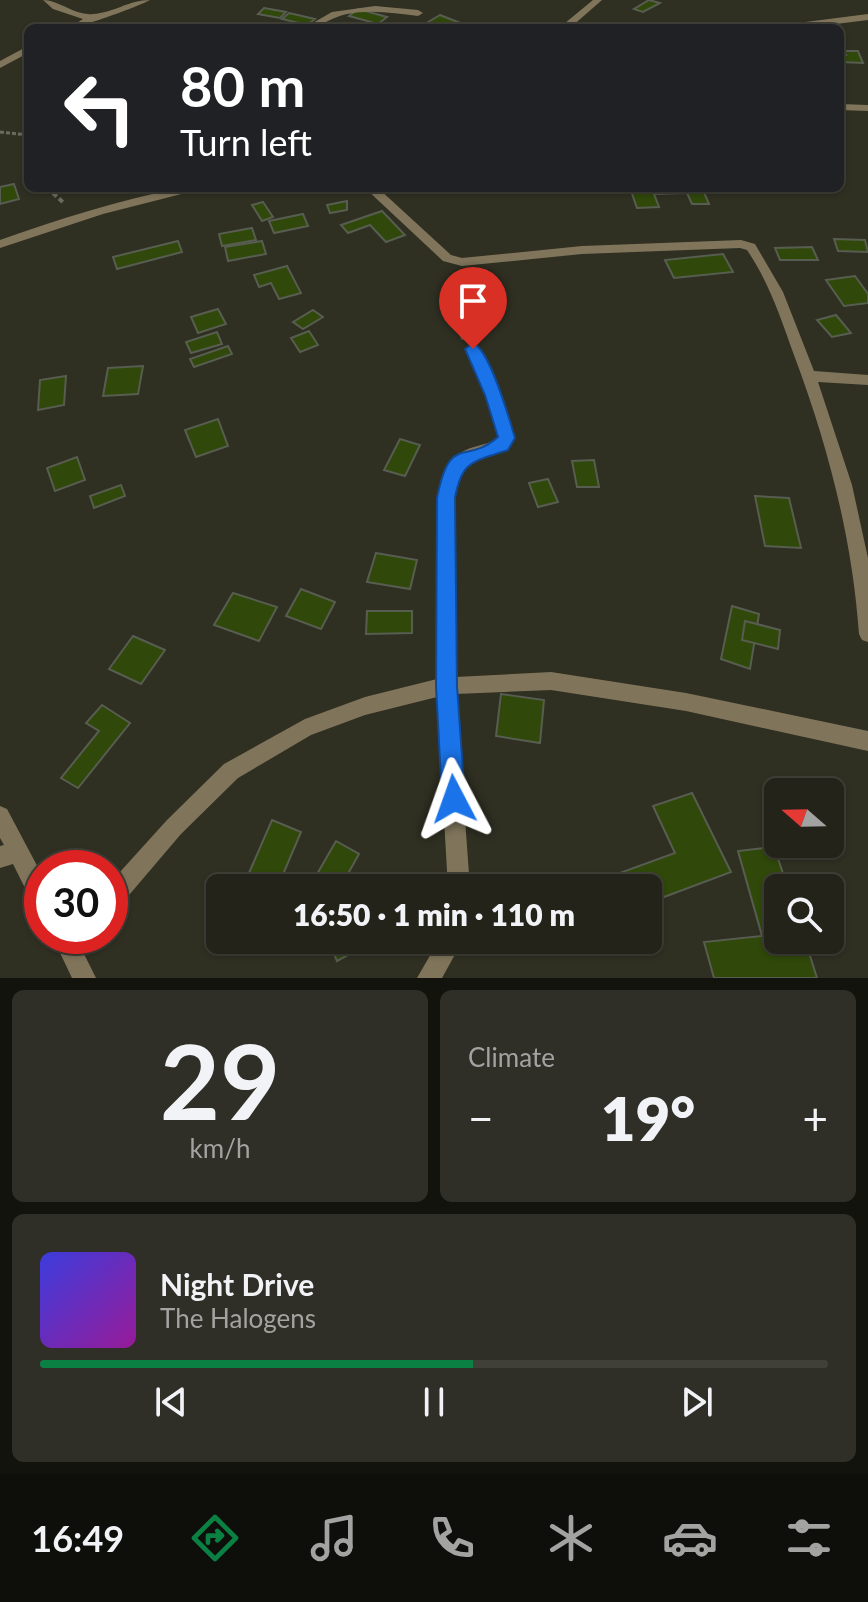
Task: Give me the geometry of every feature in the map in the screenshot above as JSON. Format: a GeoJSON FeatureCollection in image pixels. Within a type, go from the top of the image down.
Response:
{"type":"FeatureCollection","features":[{"type":"Feature","properties":{"kind":"street"},"geometry":{"type":"LineString","coordinates":[[47,0],[56,7],[91,18]]}},
{"type":"Feature","properties":{"kind":"street"},"geometry":{"type":"LineString","coordinates":[[81,24],[146,0]]}},
{"type":"Feature","properties":{"kind":"street"},"geometry":{"type":"LineString","coordinates":[[569,24],[598,0]]}},
{"type":"Feature","properties":{"kind":"street"},"geometry":{"type":"LineString","coordinates":[[315,24],[328,16],[355,8],[418,13]]}},
{"type":"Feature","properties":{"kind":"street"},"geometry":{"type":"LineString","coordinates":[[813,24],[868,17]]}},
{"type":"Feature","properties":{"kind":"street"},"geometry":{"type":"LineString","coordinates":[[3,60],[24,51]]}},
{"type":"Feature","properties":{"kind":"street"},"geometry":{"type":"LineString","coordinates":[[844,107],[868,108]]}},
{"type":"Feature","properties":{"kind":"street"},"geometry":{"type":"LineString","coordinates":[[0,244],[77,217],[178,192]]}},
{"type":"Feature","properties":{"kind":"street"},"geometry":{"type":"LineString","coordinates":[[375,192],[447,258],[462,262],[582,250],[746,245],[755,253],[772,285],[810,376],[832,446],[852,526],[868,634]]}},
{"type":"Feature","properties":{"kind":"street"},"geometry":{"type":"LineString","coordinates":[[458,874],[446,686],[446,498],[450,475],[460,460],[502,445],[507,438],[473,349]]}},
{"type":"Feature","properties":{"kind":"street"},"geometry":{"type":"LineString","coordinates":[[810,376],[868,380]]}},
{"type":"Feature","properties":{"kind":"street"},"geometry":{"type":"LineString","coordinates":[[128,879],[174,827],[231,771],[305,728],[365,706],[446,686],[551,681],[686,702],[868,741]]}},
{"type":"Feature","properties":{"kind":"street"},"geometry":{"type":"LineString","coordinates":[[0,816],[9,855],[24,875]]}},
{"type":"Feature","properties":{"kind":"street"},"geometry":{"type":"LineString","coordinates":[[75,954],[84,978]]}},
{"type":"Feature","properties":{"kind":"street"},"geometry":{"type":"LineString","coordinates":[[429,978],[445,954]]}},
{"type":"Feature","properties":{"kind":"path"},"geometry":{"type":"LineString","coordinates":[[0,132],[24,135]]}},
{"type":"Feature","properties":{"kind":"building"},"geometry":{"type":"Polygon","coordinates":[[[649,0],[660,3],[643,12],[634,9],[649,0]]]}},
{"type":"Feature","properties":{"kind":"building"},"geometry":{"type":"Polygon","coordinates":[[[264,8],[286,12],[280,18],[258,14],[264,8]]]}},
{"type":"Feature","properties":{"kind":"building"},"geometry":{"type":"Polygon","coordinates":[[[358,9],[387,17],[378,24],[349,16],[358,9]]]}},
{"type":"Feature","properties":{"kind":"building"},"geometry":{"type":"Polygon","coordinates":[[[289,13],[315,19],[303,24],[282,19],[289,13]]]}},
{"type":"Feature","properties":{"kind":"building"},"geometry":{"type":"Polygon","coordinates":[[[440,15],[463,24],[425,24],[440,15]]]}},
{"type":"Feature","properties":{"kind":"building"},"geometry":{"type":"Polygon","coordinates":[[[844,51],[858,51],[863,63],[844,62],[844,51]]]}},
{"type":"Feature","properties":{"kind":"building"},"geometry":{"type":"Polygon","coordinates":[[[14,184],[19,199],[0,204],[0,187],[14,184]]]}},
{"type":"Feature","properties":{"kind":"building"},"geometry":{"type":"Polygon","coordinates":[[[631,192],[704,192],[709,204],[692,204],[687,193],[654,194],[659,207],[637,208],[631,192]]]}},
{"type":"Feature","properties":{"kind":"building"},"geometry":{"type":"Polygon","coordinates":[[[347,201],[347,210],[330,213],[327,205],[347,201]]]}},
{"type":"Feature","properties":{"kind":"building"},"geometry":{"type":"Polygon","coordinates":[[[263,202],[273,217],[262,221],[252,205],[263,202]]]}},
{"type":"Feature","properties":{"kind":"building"},"geometry":{"type":"Polygon","coordinates":[[[382,211],[405,235],[386,242],[370,225],[348,233],[341,225],[382,211]]]}},
{"type":"Feature","properties":{"kind":"building"},"geometry":{"type":"Polygon","coordinates":[[[303,214],[308,226],[274,233],[269,221],[303,214]]]}},
{"type":"Feature","properties":{"kind":"building"},"geometry":{"type":"Polygon","coordinates":[[[252,228],[256,240],[222,246],[219,234],[252,228]]]}},
{"type":"Feature","properties":{"kind":"building"},"geometry":{"type":"Polygon","coordinates":[[[834,239],[865,240],[868,252],[838,251],[834,239]]]}},
{"type":"Feature","properties":{"kind":"building"},"geometry":{"type":"Polygon","coordinates":[[[178,241],[182,252],[117,269],[113,257],[178,241]]]}},
{"type":"Feature","properties":{"kind":"building"},"geometry":{"type":"Polygon","coordinates":[[[262,241],[266,254],[228,261],[225,247],[262,241]]]}},
{"type":"Feature","properties":{"kind":"building"},"geometry":{"type":"Polygon","coordinates":[[[812,247],[818,260],[780,260],[775,248],[812,247]]]}},
{"type":"Feature","properties":{"kind":"building"},"geometry":{"type":"Polygon","coordinates":[[[723,254],[733,272],[674,278],[665,260],[723,254]]]}},
{"type":"Feature","properties":{"kind":"building"},"geometry":{"type":"Polygon","coordinates":[[[287,266],[301,293],[279,299],[271,283],[259,287],[254,275],[287,266]]]}},
{"type":"Feature","properties":{"kind":"building"},"geometry":{"type":"Polygon","coordinates":[[[855,276],[868,294],[868,303],[844,306],[826,280],[855,276]]]}},
{"type":"Feature","properties":{"kind":"building"},"geometry":{"type":"Polygon","coordinates":[[[218,309],[226,324],[198,333],[191,317],[218,309]]]}},
{"type":"Feature","properties":{"kind":"building"},"geometry":{"type":"Polygon","coordinates":[[[313,310],[323,317],[303,329],[293,322],[313,310]]]}},
{"type":"Feature","properties":{"kind":"building"},"geometry":{"type":"Polygon","coordinates":[[[476,314],[485,335],[462,339],[453,319],[476,314]]]}},
{"type":"Feature","properties":{"kind":"building"},"geometry":{"type":"Polygon","coordinates":[[[836,315],[851,333],[832,337],[817,320],[836,315]]]}},
{"type":"Feature","properties":{"kind":"building"},"geometry":{"type":"Polygon","coordinates":[[[309,331],[318,345],[300,352],[291,338],[309,331]]]}},
{"type":"Feature","properties":{"kind":"building"},"geometry":{"type":"Polygon","coordinates":[[[217,332],[222,344],[191,353],[186,342],[217,332]]]}},
{"type":"Feature","properties":{"kind":"building"},"geometry":{"type":"Polygon","coordinates":[[[228,346],[232,354],[194,367],[190,359],[228,346]]]}},
{"type":"Feature","properties":{"kind":"building"},"geometry":{"type":"Polygon","coordinates":[[[143,366],[138,394],[103,396],[108,368],[143,366]]]}},
{"type":"Feature","properties":{"kind":"building"},"geometry":{"type":"Polygon","coordinates":[[[66,376],[64,405],[38,410],[40,380],[66,376]]]}},
{"type":"Feature","properties":{"kind":"building"},"geometry":{"type":"Polygon","coordinates":[[[218,419],[228,446],[196,457],[185,430],[218,419]]]}},
{"type":"Feature","properties":{"kind":"building"},"geometry":{"type":"Polygon","coordinates":[[[400,439],[420,445],[405,476],[384,470],[400,439]]]}},
{"type":"Feature","properties":{"kind":"building"},"geometry":{"type":"Polygon","coordinates":[[[77,457],[85,480],[55,491],[47,468],[77,457]]]}},
{"type":"Feature","properties":{"kind":"building"},"geometry":{"type":"Polygon","coordinates":[[[594,460],[599,487],[577,487],[572,461],[594,460]]]}},
{"type":"Feature","properties":{"kind":"building"},"geometry":{"type":"Polygon","coordinates":[[[548,479],[558,502],[538,507],[529,483],[548,479]]]}},
{"type":"Feature","properties":{"kind":"building"},"geometry":{"type":"Polygon","coordinates":[[[121,485],[125,496],[94,508],[90,496],[121,485]]]}},
{"type":"Feature","properties":{"kind":"building"},"geometry":{"type":"Polygon","coordinates":[[[755,496],[789,498],[801,548],[765,546],[755,496]]]}},
{"type":"Feature","properties":{"kind":"building"},"geometry":{"type":"Polygon","coordinates":[[[376,553],[417,560],[410,589],[367,582],[376,553]]]}},
{"type":"Feature","properties":{"kind":"building"},"geometry":{"type":"Polygon","coordinates":[[[301,589],[335,602],[321,629],[286,616],[301,589]]]}},
{"type":"Feature","properties":{"kind":"building"},"geometry":{"type":"Polygon","coordinates":[[[233,593],[277,607],[259,641],[214,625],[233,593]]]}},
{"type":"Feature","properties":{"kind":"building"},"geometry":{"type":"Polygon","coordinates":[[[732,606],[759,614],[750,669],[721,659],[732,606]]]}},
{"type":"Feature","properties":{"kind":"building"},"geometry":{"type":"Polygon","coordinates":[[[367,611],[412,611],[412,633],[366,634],[367,611]]]}},
{"type":"Feature","properties":{"kind":"building"},"geometry":{"type":"Polygon","coordinates":[[[745,621],[780,630],[778,649],[742,640],[745,621]]]}},
{"type":"Feature","properties":{"kind":"building"},"geometry":{"type":"Polygon","coordinates":[[[133,636],[165,650],[141,684],[109,669],[133,636]]]}},
{"type":"Feature","properties":{"kind":"building"},"geometry":{"type":"Polygon","coordinates":[[[501,694],[544,700],[540,743],[496,736],[501,694]]]}},
{"type":"Feature","properties":{"kind":"building"},"geometry":{"type":"Polygon","coordinates":[[[102,705],[130,723],[78,788],[61,778],[99,731],[86,723],[102,705]]]}},
{"type":"Feature","properties":{"kind":"building"},"geometry":{"type":"Polygon","coordinates":[[[692,793],[731,872],[662,898],[662,874],[617,874],[675,853],[653,806],[692,793]]]}},
{"type":"Feature","properties":{"kind":"building"},"geometry":{"type":"Polygon","coordinates":[[[272,820],[301,832],[283,874],[249,873],[272,820]]]}},
{"type":"Feature","properties":{"kind":"building"},"geometry":{"type":"Polygon","coordinates":[[[336,841],[359,854],[348,874],[317,874],[336,841]]]}},
{"type":"Feature","properties":{"kind":"building"},"geometry":{"type":"Polygon","coordinates":[[[764,848],[764,858],[778,858],[783,874],[764,874],[764,954],[809,954],[817,978],[714,978],[704,942],[762,936],[738,851],[764,848]]]}},
{"type":"Feature","properties":{"kind":"building"},"geometry":{"type":"Polygon","coordinates":[[[334,954],[350,954],[337,961],[334,954]]]}},
{"type":"Feature","properties":{"kind":"route"},"geometry":{"type":"LineString","coordinates":[[454,799],[446,686],[446,498],[450,475],[460,460],[502,445],[507,438],[473,349]]}}]}
